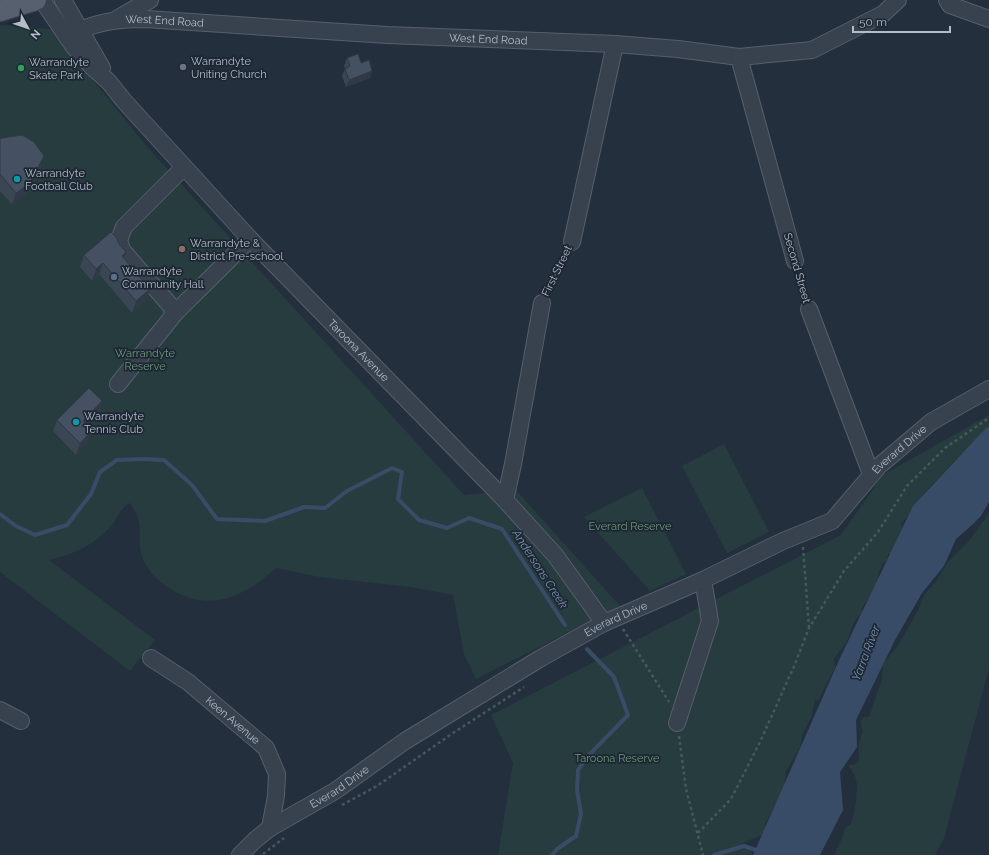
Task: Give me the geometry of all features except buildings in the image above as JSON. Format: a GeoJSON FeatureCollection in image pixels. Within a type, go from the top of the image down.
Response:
{"type":"FeatureCollection","features":[{"type":"Feature","properties":{"kind":"main road"},"geometry":{"type":"LineString","coordinates":[[0,11],[36,0]]}},
{"type":"Feature","properties":{"kind":"street","name":"Taroona Avenue"},"geometry":{"type":"LineString","coordinates":[[42,0],[73,34]]}},
{"type":"Feature","properties":{"kind":"street","name":"Taroona Avenue"},"geometry":{"type":"LineString","coordinates":[[63,0],[73,34],[84,59],[109,82],[250,239],[505,500],[555,555],[609,620]]}},
{"type":"Feature","properties":{"kind":"street"},"geometry":{"type":"LineString","coordinates":[[113,20],[150,0]]}},
{"type":"Feature","properties":{"kind":"street","name":"West End Road"},"geometry":{"type":"LineString","coordinates":[[73,34],[113,20],[146,19],[386,35],[616,44],[678,49],[739,57],[812,50],[883,14],[898,0]]}},
{"type":"Feature","properties":{"kind":"street"},"geometry":{"type":"LineString","coordinates":[[947,0],[950,5],[989,19]]}},
{"type":"Feature","properties":{"kind":"street","name":"First Street"},"geometry":{"type":"LineString","coordinates":[[572,242],[616,44]]}},
{"type":"Feature","properties":{"kind":"street","name":"Second Street"},"geometry":{"type":"LineString","coordinates":[[739,57],[795,261]]}},
{"type":"Feature","properties":{"kind":"street"},"geometry":{"type":"LineString","coordinates":[[176,312],[122,250],[119,240],[124,227],[184,166]]}},
{"type":"Feature","properties":{"kind":"street"},"geometry":{"type":"LineString","coordinates":[[118,384],[176,312],[250,239]]}},
{"type":"Feature","properties":{"kind":"street","name":"First Street"},"geometry":{"type":"LineString","coordinates":[[505,500],[513,464],[542,303]]}},
{"type":"Feature","properties":{"kind":"street","name":"Second Street"},"geometry":{"type":"LineString","coordinates":[[809,309],[871,474]]}},
{"type":"Feature","properties":{"kind":"street","name":"Everard Drive"},"geometry":{"type":"LineString","coordinates":[[240,855],[270,828],[335,791],[405,741],[541,658],[609,620],[703,580],[783,541],[832,522],[879,466],[931,422],[989,389]]}},
{"type":"Feature","properties":{"kind":"street"},"geometry":{"type":"LineString","coordinates":[[678,721],[710,621],[703,580]]}},
{"type":"Feature","properties":{"kind":"street","name":"Keen Avenue"},"geometry":{"type":"LineString","coordinates":[[151,658],[188,682],[266,748],[277,774],[276,796],[270,828]]}},
{"type":"Feature","properties":{"kind":"street"},"geometry":{"type":"LineString","coordinates":[[0,710],[21,721]]}},
{"type":"Feature","properties":{"kind":"path","name":"First Street"},"geometry":{"type":"LineString","coordinates":[[542,303],[572,242]]}},
{"type":"Feature","properties":{"kind":"path","name":"Second Street"},"geometry":{"type":"LineString","coordinates":[[795,261],[809,309]]}},
{"type":"Feature","properties":{"kind":"path"},"geometry":{"type":"LineString","coordinates":[[698,833],[731,799],[795,664],[809,628],[844,571],[878,532],[907,486],[945,448],[989,418]]}},
{"type":"Feature","properties":{"kind":"path"},"geometry":{"type":"LineString","coordinates":[[802,534],[809,628]]}},
{"type":"Feature","properties":{"kind":"path"},"geometry":{"type":"LineString","coordinates":[[609,620],[678,721],[686,789],[703,855]]}},
{"type":"Feature","properties":{"kind":"path"},"geometry":{"type":"LineString","coordinates":[[335,809],[377,786],[453,733],[527,685]]}},
{"type":"Feature","properties":{"kind":"path"},"geometry":{"type":"LineString","coordinates":[[262,855],[286,836]]}},
{"type":"Feature","properties":{"kind":"green space","name":"Warrandyte Reserve"},"geometry":{"type":"Polygon","coordinates":[[[0,25],[51,29],[149,149],[464,495],[516,490],[620,606],[476,679],[464,654],[453,595],[411,587],[320,577],[276,568],[264,578],[239,594],[226,599],[212,601],[198,600],[184,596],[169,588],[148,569],[141,550],[140,527],[137,514],[130,503],[121,510],[111,526],[96,540],[73,553],[49,560],[155,640],[130,671],[0,572],[0,25]]]}},
{"type":"Feature","properties":{"kind":"green space","name":"Taroona Reserve"},"geometry":{"type":"Polygon","coordinates":[[[989,415],[989,426],[974,449],[961,454],[925,492],[914,511],[900,524],[903,526],[892,553],[888,554],[887,560],[882,564],[876,586],[862,608],[862,613],[858,616],[854,623],[846,642],[834,659],[835,668],[819,699],[817,701],[815,700],[811,718],[802,735],[800,748],[786,771],[784,789],[765,824],[767,829],[762,835],[740,844],[740,848],[748,849],[752,852],[752,855],[498,855],[513,763],[491,715],[841,535],[883,475],[989,415]]]}},
{"type":"Feature","properties":{"kind":"green space"},"geometry":{"type":"Polygon","coordinates":[[[724,444],[769,532],[727,553],[682,466],[724,444]]]}},
{"type":"Feature","properties":{"kind":"green space","name":"Everard Reserve"},"geometry":{"type":"Polygon","coordinates":[[[642,488],[686,574],[650,591],[584,517],[642,488]]]}},
{"type":"Feature","properties":{"kind":"green space"},"geometry":{"type":"Polygon","coordinates":[[[989,513],[989,668],[944,838],[935,855],[834,855],[845,828],[850,825],[853,818],[857,785],[855,776],[848,765],[856,764],[859,760],[858,752],[860,739],[863,732],[861,721],[863,717],[868,717],[870,714],[882,679],[883,664],[899,644],[917,612],[925,594],[935,583],[948,562],[969,541],[989,513]]]}},
{"type":"Feature","properties":{"kind":"water","name":"Yarra River"},"geometry":{"type":"Polygon","coordinates":[[[989,427],[989,502],[981,516],[956,539],[944,566],[922,593],[895,640],[856,720],[857,747],[840,772],[843,810],[820,855],[753,855],[840,658],[913,506],[986,428],[989,427]]]}},
{"type":"Feature","properties":{"kind":"waterway","name":"Andersons Creek"},"geometry":{"type":"LineString","coordinates":[[0,514],[16,526],[35,535],[67,525],[91,494],[100,472],[117,460],[164,460],[192,485],[217,519],[265,521],[304,507],[325,508],[347,491],[392,468],[402,472],[398,499],[419,520],[447,528],[469,518],[502,529],[565,625]]}},
{"type":"Feature","properties":{"kind":"waterway","name":"Andersons Creek"},"geometry":{"type":"LineString","coordinates":[[552,855],[557,849],[576,836],[581,814],[577,790],[578,770],[589,755],[628,715],[614,677],[587,649]]}},
{"type":"Feature","properties":{"kind":"waterway","name":"Andersons Creek"},"geometry":{"type":"LineString","coordinates":[[714,855],[744,846],[759,851]]}},
{"type":"Feature","properties":{"kind":"place","name":"Warrandyte Uniting Church"},"geometry":{"type":"Point","coordinates":[183,67]}},
{"type":"Feature","properties":{"kind":"place","name":"Warrandyte Skate Park"},"geometry":{"type":"Point","coordinates":[21,68]}},
{"type":"Feature","properties":{"kind":"place","name":"Warrandyte Football Club"},"geometry":{"type":"Point","coordinates":[17,179]}},
{"type":"Feature","properties":{"kind":"place","name":"Warrandyte & District Pre-school"},"geometry":{"type":"Point","coordinates":[182,249]}},
{"type":"Feature","properties":{"kind":"place","name":"Warrandyte Community Hall"},"geometry":{"type":"Point","coordinates":[114,277]}},
{"type":"Feature","properties":{"kind":"place","name":"Warrandyte Tennis Club"},"geometry":{"type":"Point","coordinates":[76,422]}}]}
